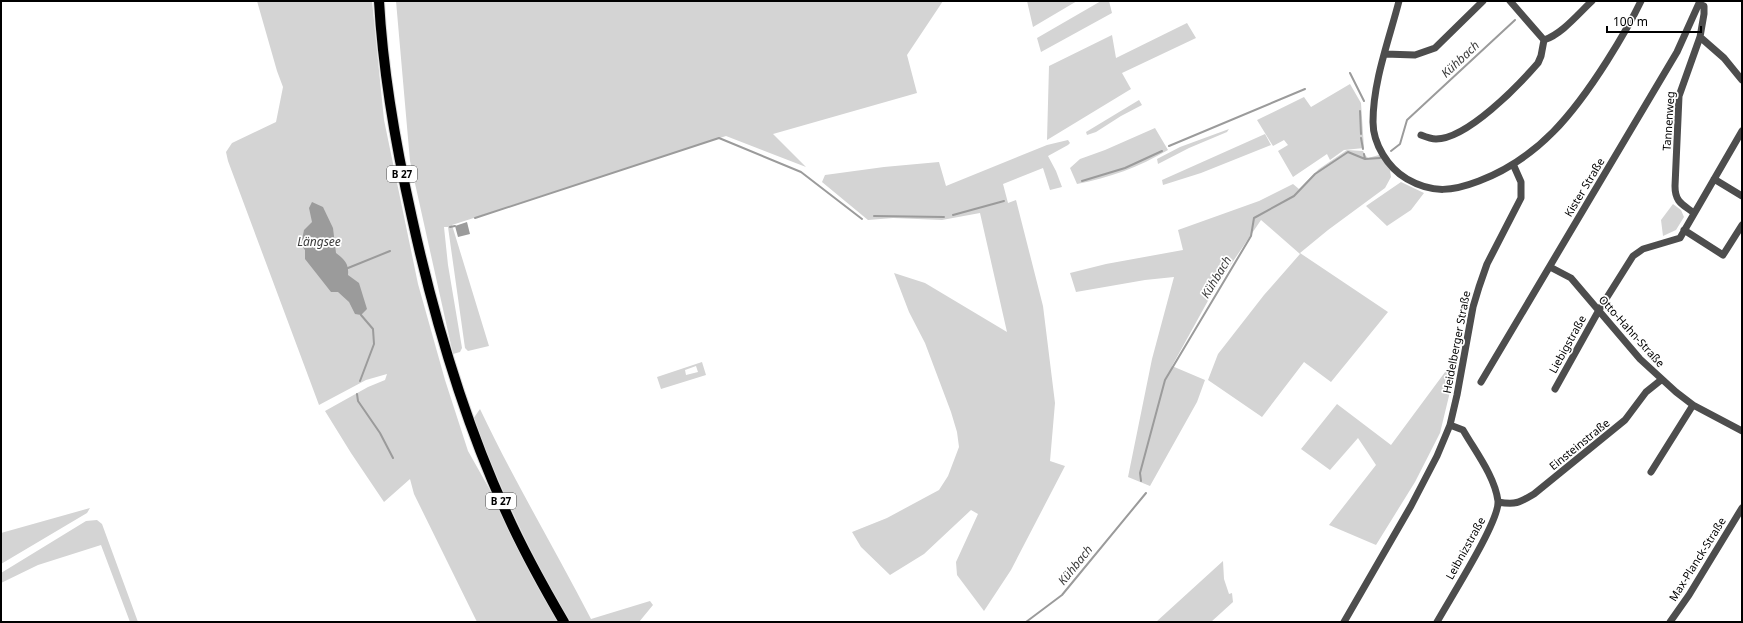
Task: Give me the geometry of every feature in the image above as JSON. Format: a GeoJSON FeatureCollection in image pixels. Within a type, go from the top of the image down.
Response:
{"type":"FeatureCollection","features":[{"type":"Feature","properties":{"kind":"main road","name":"B 27"},"geometry":{"type":"LineString","coordinates":[[379,1],[382,48],[401,171],[424,273],[444,343],[466,415],[505,512],[535,572],[564,622]]}},
{"type":"Feature","properties":{"kind":"street"},"geometry":{"type":"LineString","coordinates":[[1399,1],[1384,54],[1374,107],[1373,123],[1375,137],[1390,164],[1400,175],[1418,185],[1431,189],[1447,190],[1466,186],[1492,176],[1513,164],[1533,150],[1565,120],[1589,90],[1621,39],[1641,1]]}},
{"type":"Feature","properties":{"kind":"street"},"geometry":{"type":"LineString","coordinates":[[1384,54],[1414,55],[1435,48],[1483,1]]}},
{"type":"Feature","properties":{"kind":"street"},"geometry":{"type":"LineString","coordinates":[[1510,1],[1544,40]]}},
{"type":"Feature","properties":{"kind":"street"},"geometry":{"type":"LineString","coordinates":[[1544,40],[1550,38],[1592,1]]}},
{"type":"Feature","properties":{"kind":"street","name":"Tannenweg"},"geometry":{"type":"LineString","coordinates":[[1694,213],[1680,203],[1675,196],[1675,186],[1679,96],[1700,37],[1704,14],[1703,3]]}},
{"type":"Feature","properties":{"kind":"street","name":"Kister Straße"},"geometry":{"type":"LineString","coordinates":[[1481,382],[1677,52],[1703,3]]}},
{"type":"Feature","properties":{"kind":"street"},"geometry":{"type":"LineString","coordinates":[[1700,37],[1724,58],[1742,80]]}},
{"type":"Feature","properties":{"kind":"street"},"geometry":{"type":"LineString","coordinates":[[1421,135],[1436,139],[1452,135],[1478,122],[1538,63],[1544,40]]}},
{"type":"Feature","properties":{"kind":"street"},"geometry":{"type":"LineString","coordinates":[[1742,131],[1684,230],[1723,255],[1742,225]]}},
{"type":"Feature","properties":{"kind":"street","name":"Heidelberger Straße"},"geometry":{"type":"LineString","coordinates":[[1344,622],[1411,506],[1437,456],[1450,425],[1478,288],[1487,264],[1521,198],[1521,182],[1513,164]]}},
{"type":"Feature","properties":{"kind":"street"},"geometry":{"type":"LineString","coordinates":[[1714,179],[1742,196]]}},
{"type":"Feature","properties":{"kind":"street","name":"Liebigstraße"},"geometry":{"type":"LineString","coordinates":[[1555,389],[1599,310],[1633,256],[1643,249],[1680,238],[1684,230]]}},
{"type":"Feature","properties":{"kind":"street","name":"Otto-Hahn-Straße"},"geometry":{"type":"LineString","coordinates":[[1550,267],[1571,278],[1640,359],[1661,380],[1693,405],[1742,432]]}},
{"type":"Feature","properties":{"kind":"street","name":"Einsteinstraße"},"geometry":{"type":"LineString","coordinates":[[1498,502],[1512,505],[1519,503],[1534,494],[1625,420],[1646,392],[1654,384],[1661,380]]}},
{"type":"Feature","properties":{"kind":"street"},"geometry":{"type":"LineString","coordinates":[[1651,472],[1693,405]]}},
{"type":"Feature","properties":{"kind":"street"},"geometry":{"type":"LineString","coordinates":[[1450,425],[1462,430],[1466,434],[1493,484],[1498,502]]}},
{"type":"Feature","properties":{"kind":"street","name":"Leibnizstraße"},"geometry":{"type":"LineString","coordinates":[[1437,622],[1492,525],[1498,502]]}},
{"type":"Feature","properties":{"kind":"street","name":"Max-Planck-Straße"},"geometry":{"type":"LineString","coordinates":[[1670,622],[1689,595],[1742,508]]}},
{"type":"Feature","properties":{"kind":"shaded area"},"geometry":{"type":"Polygon","coordinates":[[[257,1],[372,1],[384,120],[418,284],[445,380],[468,451],[490,490],[531,575],[558,622],[477,622],[414,494],[410,479],[384,502],[325,411],[368,387],[385,380],[387,374],[366,380],[319,405],[228,161],[226,152],[232,143],[276,122],[283,87],[257,1]]]}},
{"type":"Feature","properties":{"kind":"shaded area"},"geometry":{"type":"Polygon","coordinates":[[[396,1],[943,1],[907,55],[917,93],[773,134],[806,167],[726,136],[452,225],[489,346],[468,351],[465,348],[448,227],[444,227],[448,265],[462,348],[460,352],[453,354],[410,161],[396,1]]]}},
{"type":"Feature","properties":{"kind":"shaded area"},"geometry":{"type":"Polygon","coordinates":[[[1027,1],[1077,1],[1033,27],[1027,1]]]}},
{"type":"Feature","properties":{"kind":"shaded area"},"geometry":{"type":"Polygon","coordinates":[[[1101,1],[1109,1],[1112,13],[1041,52],[1037,38],[1101,1]]]}},
{"type":"Feature","properties":{"kind":"shaded area"},"geometry":{"type":"Polygon","coordinates":[[[1187,23],[1196,38],[1122,73],[1131,89],[1047,140],[1049,66],[1112,35],[1116,58],[1187,23]]]}},
{"type":"Feature","properties":{"kind":"shaded area"},"geometry":{"type":"Polygon","coordinates":[[[1350,84],[1361,103],[1364,148],[1344,150],[1330,160],[1327,154],[1293,177],[1278,151],[1288,145],[1284,140],[1273,146],[1257,120],[1304,97],[1311,107],[1350,84]]]}},
{"type":"Feature","properties":{"kind":"shaded area"},"geometry":{"type":"Polygon","coordinates":[[[1139,100],[1142,105],[1096,132],[1087,135],[1086,132],[1139,100]]]}},
{"type":"Feature","properties":{"kind":"shaded area"},"geometry":{"type":"Polygon","coordinates":[[[1155,128],[1168,150],[1146,162],[1124,171],[1101,179],[1077,184],[1070,168],[1080,159],[1105,150],[1155,128]]]}},
{"type":"Feature","properties":{"kind":"shaded area"},"geometry":{"type":"Polygon","coordinates":[[[1229,129],[1227,132],[1189,148],[1158,164],[1157,159],[1180,147],[1229,129]]]}},
{"type":"Feature","properties":{"kind":"shaded area"},"geometry":{"type":"Polygon","coordinates":[[[1265,134],[1271,145],[1201,173],[1163,185],[1162,180],[1265,134]]]}},
{"type":"Feature","properties":{"kind":"shaded area"},"geometry":{"type":"Polygon","coordinates":[[[1068,140],[1070,143],[1068,145],[1048,156],[1062,187],[1050,190],[1043,168],[1003,184],[1008,203],[1016,200],[1043,306],[1055,403],[1050,461],[1065,466],[1011,570],[984,611],[957,575],[956,562],[978,514],[971,510],[924,554],[890,575],[861,547],[852,532],[887,518],[939,490],[948,476],[959,447],[957,432],[951,412],[925,343],[909,312],[894,273],[925,283],[1007,332],[980,213],[942,220],[893,218],[868,220],[822,182],[825,175],[884,167],[939,162],[946,186],[1047,145],[1068,140]]]}},
{"type":"Feature","properties":{"kind":"shaded area"},"geometry":{"type":"Polygon","coordinates":[[[1347,150],[1363,151],[1368,158],[1379,155],[1390,170],[1391,177],[1385,188],[1328,230],[1300,253],[1388,312],[1331,382],[1304,362],[1262,417],[1208,380],[1218,354],[1264,295],[1300,254],[1261,220],[1215,288],[1172,366],[1205,380],[1197,402],[1150,486],[1128,477],[1152,359],[1174,277],[1145,280],[1076,292],[1070,273],[1106,264],[1183,250],[1178,230],[1259,201],[1293,184],[1299,189],[1319,169],[1347,150]]]}},
{"type":"Feature","properties":{"kind":"shaded area"},"geometry":{"type":"Polygon","coordinates":[[[1401,182],[1424,193],[1411,210],[1387,226],[1366,206],[1401,182]]]}},
{"type":"Feature","properties":{"kind":"shaded area"},"geometry":{"type":"Polygon","coordinates":[[[1673,204],[1681,210],[1684,217],[1676,230],[1663,236],[1661,220],[1673,204]]]}},
{"type":"Feature","properties":{"kind":"shaded area"},"geometry":{"type":"Polygon","coordinates":[[[702,362],[706,375],[661,389],[657,377],[702,362]],[[696,366],[685,370],[686,375],[698,372],[696,366]]]}},
{"type":"Feature","properties":{"kind":"shaded area"},"geometry":{"type":"Polygon","coordinates":[[[1451,364],[1456,367],[1440,433],[1415,482],[1376,545],[1329,525],[1376,465],[1358,438],[1330,470],[1301,449],[1337,404],[1391,445],[1451,364]]]}},
{"type":"Feature","properties":{"kind":"shaded area"},"geometry":{"type":"Polygon","coordinates":[[[480,409],[591,619],[650,601],[653,605],[639,622],[570,622],[542,573],[494,471],[473,419],[480,409]]]}},
{"type":"Feature","properties":{"kind":"shaded area"},"geometry":{"type":"Polygon","coordinates":[[[90,508],[87,513],[1,564],[1,533],[90,508]]]}},
{"type":"Feature","properties":{"kind":"shaded area"},"geometry":{"type":"Polygon","coordinates":[[[97,520],[102,524],[138,622],[130,622],[101,545],[38,565],[1,583],[1,573],[86,521],[97,520]]]}},
{"type":"Feature","properties":{"kind":"shaded area"},"geometry":{"type":"Polygon","coordinates":[[[1223,561],[1224,579],[1229,594],[1232,593],[1233,602],[1211,622],[1156,622],[1223,561]]]}},
{"type":"Feature","properties":{"kind":"water","name":"Längsee"},"geometry":{"type":"Polygon","coordinates":[[[312,202],[323,207],[333,228],[336,253],[346,262],[348,275],[359,283],[367,309],[361,315],[355,314],[349,302],[338,292],[331,292],[305,259],[305,250],[301,245],[304,230],[312,222],[309,208],[312,202]]]}},
{"type":"Feature","properties":{"kind":"water"},"geometry":{"type":"Polygon","coordinates":[[[467,222],[470,234],[458,237],[455,226],[467,222]]]}},
{"type":"Feature","properties":{"kind":"waterway","name":"Kühbach"},"geometry":{"type":"LineString","coordinates":[[1391,151],[1400,144],[1407,120],[1515,20]]}},
{"type":"Feature","properties":{"kind":"waterway"},"geometry":{"type":"LineString","coordinates":[[1350,73],[1364,101]]}},
{"type":"Feature","properties":{"kind":"waterway"},"geometry":{"type":"LineString","coordinates":[[1169,146],[1305,89]]}},
{"type":"Feature","properties":{"kind":"waterway"},"geometry":{"type":"LineString","coordinates":[[1360,111],[1361,134]]}},
{"type":"Feature","properties":{"kind":"waterway"},"geometry":{"type":"LineString","coordinates":[[475,218],[719,138],[801,172],[862,219]]}},
{"type":"Feature","properties":{"kind":"waterway"},"geometry":{"type":"LineString","coordinates":[[1361,138],[1363,149]]}},
{"type":"Feature","properties":{"kind":"waterway"},"geometry":{"type":"LineString","coordinates":[[1082,181],[1125,168],[1162,151]]}},
{"type":"Feature","properties":{"kind":"waterway","name":"Kühbach"},"geometry":{"type":"LineString","coordinates":[[1141,481],[1140,473],[1165,380],[1251,236],[1254,218],[1294,196],[1315,174],[1348,152],[1365,159],[1380,158]]}},
{"type":"Feature","properties":{"kind":"waterway","name":"Kühbach"},"geometry":{"type":"LineString","coordinates":[[1364,154],[1365,159]]}},
{"type":"Feature","properties":{"kind":"waterway"},"geometry":{"type":"LineString","coordinates":[[953,215],[1004,201]]}},
{"type":"Feature","properties":{"kind":"waterway"},"geometry":{"type":"LineString","coordinates":[[874,216],[944,217]]}},
{"type":"Feature","properties":{"kind":"waterway"},"geometry":{"type":"LineString","coordinates":[[450,227],[455,226]]}},
{"type":"Feature","properties":{"kind":"waterway"},"geometry":{"type":"LineString","coordinates":[[348,268],[390,251]]}},
{"type":"Feature","properties":{"kind":"waterway"},"geometry":{"type":"LineString","coordinates":[[360,381],[374,344],[373,329],[361,315]]}},
{"type":"Feature","properties":{"kind":"waterway"},"geometry":{"type":"LineString","coordinates":[[357,394],[358,401],[380,433],[393,458]]}},
{"type":"Feature","properties":{"kind":"waterway","name":"Kühbach"},"geometry":{"type":"LineString","coordinates":[[1026,622],[1062,595],[1146,493]]}}]}
